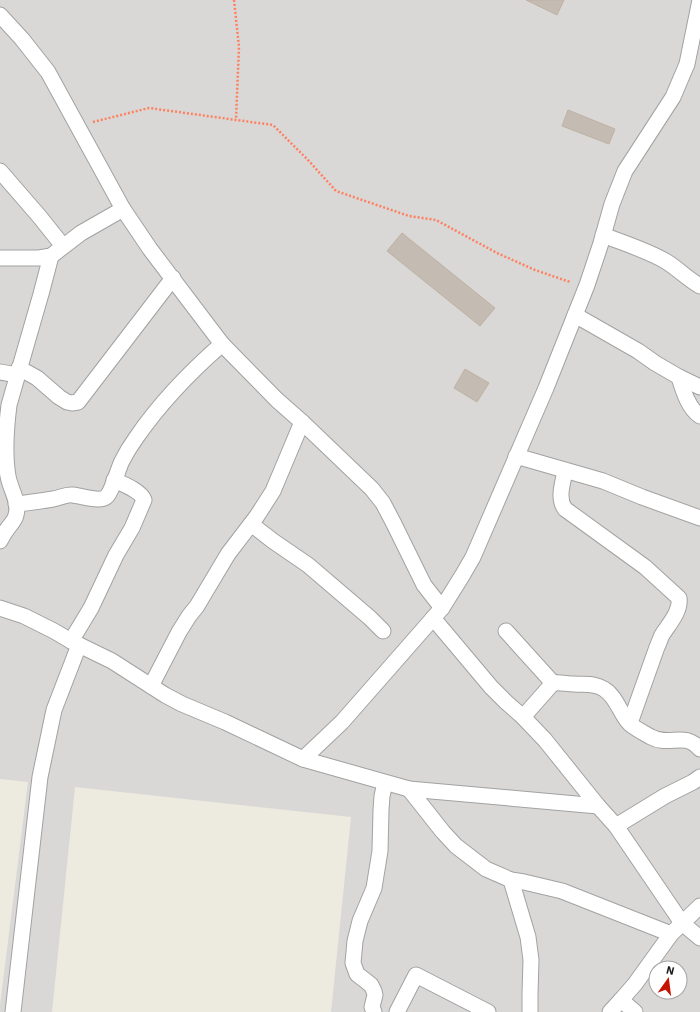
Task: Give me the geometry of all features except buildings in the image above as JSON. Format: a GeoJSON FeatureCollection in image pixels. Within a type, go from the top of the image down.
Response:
{"type":"FeatureCollection","features":[{"type":"Feature","properties":{"kind":"street"},"geometry":{"type":"LineString","coordinates":[[303,759],[342,722],[438,613],[473,557],[546,388],[587,286],[612,204],[625,171],[673,97],[687,64],[700,0]]}},
{"type":"Feature","properties":{"kind":"street"},"geometry":{"type":"LineString","coordinates":[[0,15],[22,39],[48,72],[123,209],[150,249],[222,344],[277,400],[372,489],[383,503],[438,613],[491,687],[523,717],[544,740],[616,826],[682,923],[700,938]]}},
{"type":"Feature","properties":{"kind":"street"},"geometry":{"type":"LineString","coordinates":[[0,171],[63,246]]}},
{"type":"Feature","properties":{"kind":"street"},"geometry":{"type":"LineString","coordinates":[[0,258],[39,258],[51,256],[81,233],[123,209]]}},
{"type":"Feature","properties":{"kind":"street"},"geometry":{"type":"LineString","coordinates":[[603,235],[668,262],[700,286]]}},
{"type":"Feature","properties":{"kind":"street"},"geometry":{"type":"LineString","coordinates":[[0,541],[13,522],[17,508],[8,478],[6,423],[9,405],[51,256]]}},
{"type":"Feature","properties":{"kind":"street"},"geometry":{"type":"LineString","coordinates":[[0,372],[18,371],[37,378],[59,398],[67,402],[78,402],[173,278]]}},
{"type":"Feature","properties":{"kind":"street"},"geometry":{"type":"LineString","coordinates":[[575,315],[638,351],[679,377],[700,387]]}},
{"type":"Feature","properties":{"kind":"street"},"geometry":{"type":"LineString","coordinates":[[16,504],[72,495],[97,499],[102,499],[108,496],[122,462],[160,405],[202,361],[222,344]]}},
{"type":"Feature","properties":{"kind":"street"},"geometry":{"type":"LineString","coordinates":[[679,377],[692,410],[700,416]]}},
{"type":"Feature","properties":{"kind":"street"},"geometry":{"type":"LineString","coordinates":[[151,686],[185,621],[198,606],[228,554],[251,524],[273,491],[302,422]]}},
{"type":"Feature","properties":{"kind":"street"},"geometry":{"type":"LineString","coordinates":[[516,456],[603,481],[700,518]]}},
{"type":"Feature","properties":{"kind":"street"},"geometry":{"type":"LineString","coordinates":[[565,471],[561,496],[562,505],[565,509],[645,567],[679,598],[680,602],[678,608],[661,637],[630,723]]}},
{"type":"Feature","properties":{"kind":"street"},"geometry":{"type":"LineString","coordinates":[[13,1012],[40,777],[54,710],[75,643],[116,555],[132,528],[144,500],[140,493],[114,480]]}},
{"type":"Feature","properties":{"kind":"street"},"geometry":{"type":"LineString","coordinates":[[251,524],[308,565],[383,631]]}},
{"type":"Feature","properties":{"kind":"street"},"geometry":{"type":"LineString","coordinates":[[0,608],[24,616],[112,661],[165,695],[182,704],[225,722],[303,759],[409,789],[598,806]]}},
{"type":"Feature","properties":{"kind":"street"},"geometry":{"type":"LineString","coordinates":[[506,631],[553,683],[588,684],[605,689],[612,696],[630,723],[653,738],[661,741],[684,740],[692,742],[700,749]]}},
{"type":"Feature","properties":{"kind":"street"},"geometry":{"type":"LineString","coordinates":[[523,717],[553,683]]}},
{"type":"Feature","properties":{"kind":"street"},"geometry":{"type":"LineString","coordinates":[[616,826],[700,777]]}},
{"type":"Feature","properties":{"kind":"street"},"geometry":{"type":"LineString","coordinates":[[374,1012],[372,1007],[375,995],[374,991],[371,985],[357,974],[353,963],[356,934],[374,888],[380,851],[382,796],[385,783]]}},
{"type":"Feature","properties":{"kind":"street"},"geometry":{"type":"LineString","coordinates":[[409,789],[456,846],[486,869],[511,880],[562,891],[671,934]]}},
{"type":"Feature","properties":{"kind":"street"},"geometry":{"type":"LineString","coordinates":[[511,880],[528,937],[531,960],[530,1012]]}},
{"type":"Feature","properties":{"kind":"street"},"geometry":{"type":"LineString","coordinates":[[610,1012],[635,984],[671,934],[700,906]]}},
{"type":"Feature","properties":{"kind":"street"},"geometry":{"type":"LineString","coordinates":[[397,1012],[416,975],[488,1012]]}},
{"type":"Feature","properties":{"kind":"street"},"geometry":{"type":"LineString","coordinates":[[621,1000],[635,1012]]}},
{"type":"Feature","properties":{"kind":"path"},"geometry":{"type":"LineString","coordinates":[[234,0],[239,46],[236,120]]}},
{"type":"Feature","properties":{"kind":"path"},"geometry":{"type":"LineString","coordinates":[[77,126],[149,108],[273,125],[336,190],[409,216],[436,220],[497,253],[535,270],[587,286]]}},
{"type":"Feature","properties":{"kind":"shaded area"},"geometry":{"type":"Polygon","coordinates":[[[0,0],[700,0],[700,1012],[331,1012],[351,817],[75,787],[52,1012],[0,1012],[28,782],[0,779],[0,0]]]}}]}
